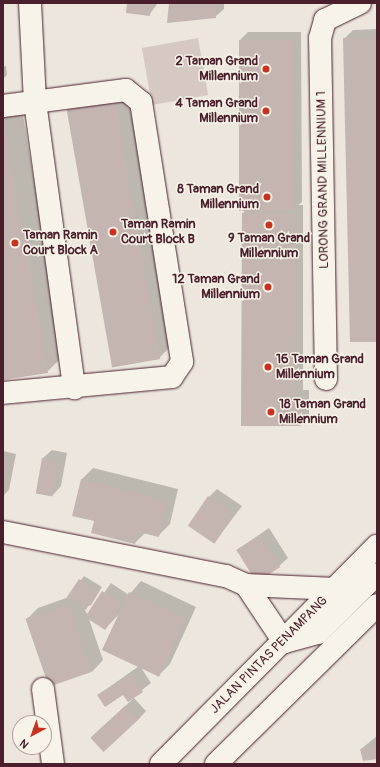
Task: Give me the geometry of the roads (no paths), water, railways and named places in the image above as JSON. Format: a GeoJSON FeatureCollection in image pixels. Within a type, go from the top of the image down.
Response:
{"type":"FeatureCollection","features":[{"type":"Feature","properties":{"kind":"street"},"geometry":{"type":"LineString","coordinates":[[30,3],[34,102],[74,388]]}},
{"type":"Feature","properties":{"kind":"street","name":"LORONG GRAND MILLENNIUM 1"},"geometry":{"type":"LineString","coordinates":[[326,379],[320,38],[325,20],[360,3]]}},
{"type":"Feature","properties":{"kind":"street"},"geometry":{"type":"LineString","coordinates":[[3,106],[126,90],[141,102],[182,362],[172,377],[74,388],[3,393]]}},
{"type":"Feature","properties":{"kind":"street"},"geometry":{"type":"LineString","coordinates":[[3,532],[226,576],[246,586],[336,589]]}},
{"type":"Feature","properties":{"kind":"street","name":"JALAN PINTAS PENAMPANG"},"geometry":{"type":"LineString","coordinates":[[162,764],[377,546]]}},
{"type":"Feature","properties":{"kind":"street"},"geometry":{"type":"LineString","coordinates":[[246,586],[284,642],[318,633],[377,574]]}},
{"type":"Feature","properties":{"kind":"street"},"geometry":{"type":"LineString","coordinates":[[216,764],[377,605]]}},
{"type":"Feature","properties":{"kind":"street"},"geometry":{"type":"LineString","coordinates":[[43,689],[52,764]]}},
{"type":"Feature","properties":{"kind":"place","name":"2 Taman Grand Millennium"},"geometry":{"type":"Point","coordinates":[266,69]}},
{"type":"Feature","properties":{"kind":"place","name":"4 Taman Grand Millennium"},"geometry":{"type":"Point","coordinates":[266,111]}},
{"type":"Feature","properties":{"kind":"place","name":"8 Taman Grand Millennium"},"geometry":{"type":"Point","coordinates":[267,197]}},
{"type":"Feature","properties":{"kind":"place","name":"9 Taman Grand Millennium"},"geometry":{"type":"Point","coordinates":[269,225]}},
{"type":"Feature","properties":{"kind":"place","name":"Taman Ramin Court Block B"},"geometry":{"type":"Point","coordinates":[113,232]}},
{"type":"Feature","properties":{"kind":"place","name":"Taman Ramin Court Block A"},"geometry":{"type":"Point","coordinates":[15,243]}},
{"type":"Feature","properties":{"kind":"place","name":"12 Taman Grand Millennium"},"geometry":{"type":"Point","coordinates":[268,287]}},
{"type":"Feature","properties":{"kind":"place","name":"16 Taman Grand Millennium"},"geometry":{"type":"Point","coordinates":[268,367]}},
{"type":"Feature","properties":{"kind":"place","name":"18 Taman Grand Millennium"},"geometry":{"type":"Point","coordinates":[271,412]}}]}
